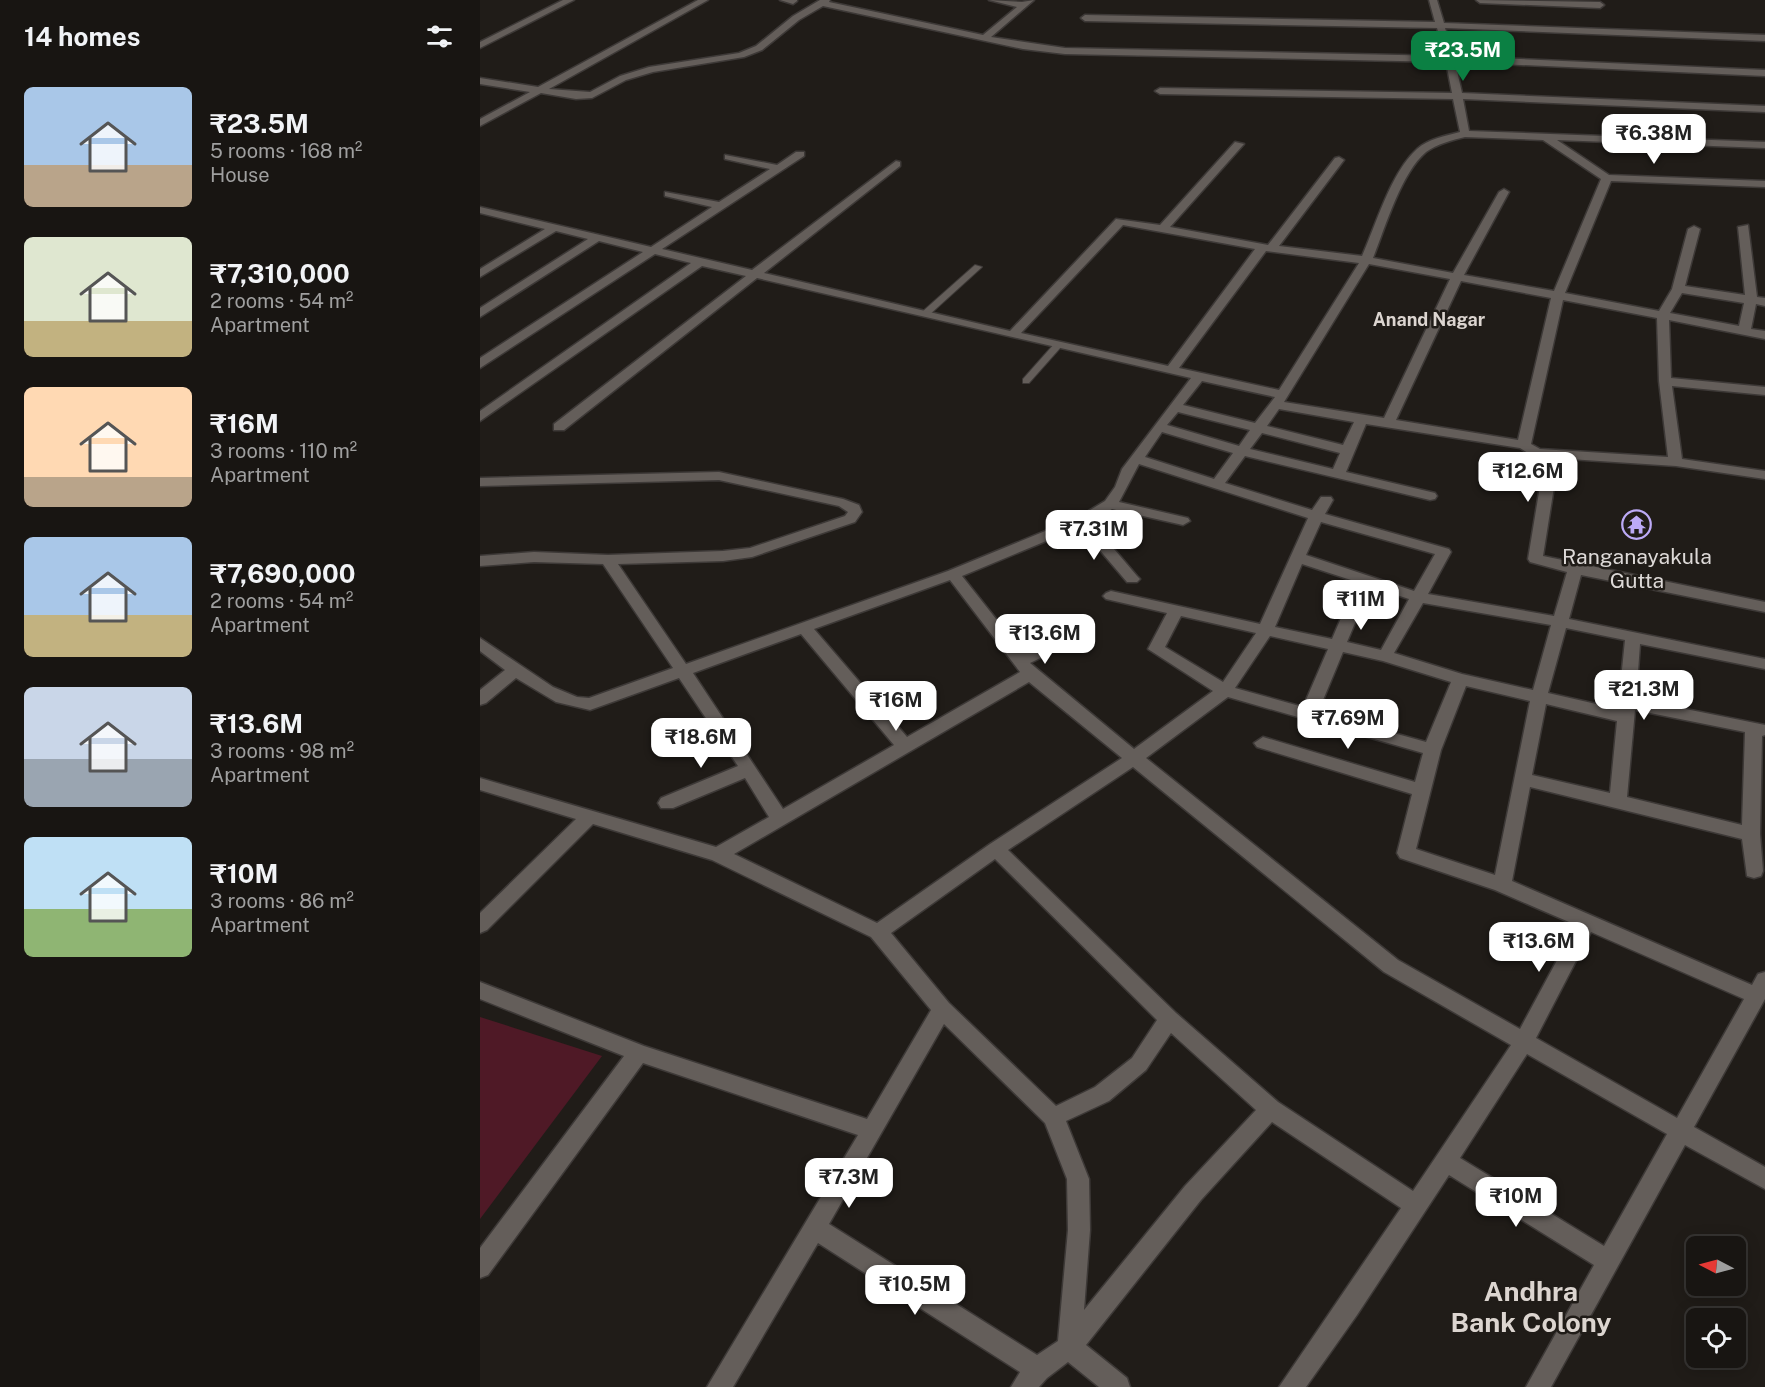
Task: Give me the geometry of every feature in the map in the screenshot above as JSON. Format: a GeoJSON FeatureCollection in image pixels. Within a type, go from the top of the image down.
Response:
{"type":"FeatureCollection","features":[{"type":"Feature","properties":{"kind":"street"},"geometry":{"type":"LineString","coordinates":[[480,45],[570,0]]}},
{"type":"Feature","properties":{"kind":"street"},"geometry":{"type":"LineString","coordinates":[[480,123],[538,89],[704,0]]}},
{"type":"Feature","properties":{"kind":"street"},"geometry":{"type":"LineString","coordinates":[[993,0],[1026,3]]}},
{"type":"Feature","properties":{"kind":"street"},"geometry":{"type":"LineString","coordinates":[[1433,0],[1450,59],[1465,134]]}},
{"type":"Feature","properties":{"kind":"street"},"geometry":{"type":"LineString","coordinates":[[1480,0],[1600,5]]}},
{"type":"Feature","properties":{"kind":"street"},"geometry":{"type":"LineString","coordinates":[[480,81],[576,96],[592,95],[623,78],[652,69],[741,55],[759,48],[796,18],[824,1],[984,38],[1065,51],[1450,59],[1765,73]]}},
{"type":"Feature","properties":{"kind":"street"},"geometry":{"type":"LineString","coordinates":[[984,38],[1026,3]]}},
{"type":"Feature","properties":{"kind":"street"},"geometry":{"type":"LineString","coordinates":[[1084,18],[1440,25],[1765,39]]}},
{"type":"Feature","properties":{"kind":"street"},"geometry":{"type":"LineString","coordinates":[[1160,91],[1458,96],[1765,109]]}},
{"type":"Feature","properties":{"kind":"street"},"geometry":{"type":"LineString","coordinates":[[1218,483],[1280,400],[1366,260],[1406,175],[1420,152],[1437,142],[1465,134],[1765,145]]}},
{"type":"Feature","properties":{"kind":"street"},"geometry":{"type":"LineString","coordinates":[[1546,137],[1608,178],[1765,184]]}},
{"type":"Feature","properties":{"kind":"street"},"geometry":{"type":"LineString","coordinates":[[1162,229],[1239,144]]}},
{"type":"Feature","properties":{"kind":"street"},"geometry":{"type":"LineString","coordinates":[[480,364],[800,154]]}},
{"type":"Feature","properties":{"kind":"street"},"geometry":{"type":"LineString","coordinates":[[729,157],[778,168]]}},
{"type":"Feature","properties":{"kind":"street"},"geometry":{"type":"LineString","coordinates":[[1172,369],[1339,160]]}},
{"type":"Feature","properties":{"kind":"street"},"geometry":{"type":"LineString","coordinates":[[559,427],[896,164]]}},
{"type":"Feature","properties":{"kind":"street"},"geometry":{"type":"LineString","coordinates":[[1524,445],[1558,295],[1608,178]]}},
{"type":"Feature","properties":{"kind":"street"},"geometry":{"type":"LineString","coordinates":[[1388,424],[1457,276],[1504,192]]}},
{"type":"Feature","properties":{"kind":"street"},"geometry":{"type":"LineString","coordinates":[[669,194],[720,206]]}},
{"type":"Feature","properties":{"kind":"street"},"geometry":{"type":"LineString","coordinates":[[480,210],[1013,335],[1200,375],[1280,400],[1360,420],[1524,445],[1548,460],[1550,468],[1535,559],[1765,607]]}},
{"type":"Feature","properties":{"kind":"street"},"geometry":{"type":"LineString","coordinates":[[1013,335],[1119,221],[1267,248],[1366,260],[1457,276],[1765,335]]}},
{"type":"Feature","properties":{"kind":"street"},"geometry":{"type":"LineString","coordinates":[[480,274],[555,227]]}},
{"type":"Feature","properties":{"kind":"street"},"geometry":{"type":"LineString","coordinates":[[1744,227],[1751,300],[1744,331]]}},
{"type":"Feature","properties":{"kind":"street"},"geometry":{"type":"LineString","coordinates":[[1676,462],[1665,381],[1663,315],[1678,289],[1694,229]]}},
{"type":"Feature","properties":{"kind":"street"},"geometry":{"type":"LineString","coordinates":[[480,313],[598,237]]}},
{"type":"Feature","properties":{"kind":"street"},"geometry":{"type":"LineString","coordinates":[[480,417],[700,262]]}},
{"type":"Feature","properties":{"kind":"street"},"geometry":{"type":"LineString","coordinates":[[1678,289],[1765,302]]}},
{"type":"Feature","properties":{"kind":"street"},"geometry":{"type":"LineString","coordinates":[[480,643],[558,698],[574,704],[611,698],[803,626],[953,574],[1082,521],[1110,504],[1159,427],[1200,375]]}},
{"type":"Feature","properties":{"kind":"street"},"geometry":{"type":"LineString","coordinates":[[1665,381],[1765,391]]}},
{"type":"Feature","properties":{"kind":"street"},"geometry":{"type":"LineString","coordinates":[[1176,407],[1346,450]]}},
{"type":"Feature","properties":{"kind":"street"},"geometry":{"type":"LineString","coordinates":[[1338,474],[1360,420]]}},
{"type":"Feature","properties":{"kind":"street"},"geometry":{"type":"LineString","coordinates":[[1159,427],[1243,451],[1430,496]]}},
{"type":"Feature","properties":{"kind":"street"},"geometry":{"type":"LineString","coordinates":[[1539,453],[1676,462],[1765,475]]}},
{"type":"Feature","properties":{"kind":"street"},"geometry":{"type":"LineString","coordinates":[[1137,459],[1218,483],[1321,508],[1444,552],[1385,656]]}},
{"type":"Feature","properties":{"kind":"street"},"geometry":{"type":"LineString","coordinates":[[480,482],[719,476],[843,502],[854,508],[855,512],[850,519],[752,552],[723,556],[608,560],[534,557],[480,561]]}},
{"type":"Feature","properties":{"kind":"street"},"geometry":{"type":"LineString","coordinates":[[1110,504],[1183,521]]}},
{"type":"Feature","properties":{"kind":"street"},"geometry":{"type":"LineString","coordinates":[[878,932],[996,849],[1134,758],[1225,691],[1265,631],[1321,508]]}},
{"type":"Feature","properties":{"kind":"street"},"geometry":{"type":"LineString","coordinates":[[1082,521],[1132,579]]}},
{"type":"Feature","properties":{"kind":"street"},"geometry":{"type":"LineString","coordinates":[[1300,558],[1418,597],[1562,622],[1765,664]]}},
{"type":"Feature","properties":{"kind":"street"},"geometry":{"type":"LineString","coordinates":[[608,560],[749,769],[780,820]]}},
{"type":"Feature","properties":{"kind":"street"},"geometry":{"type":"LineString","coordinates":[[1502,885],[1539,697],[1562,622],[1575,569]]}},
{"type":"Feature","properties":{"kind":"street"},"geometry":{"type":"LineString","coordinates":[[953,574],[1025,668],[1391,966],[1765,1179]]}},
{"type":"Feature","properties":{"kind":"street"},"geometry":{"type":"LineString","coordinates":[[1111,596],[1385,656],[1460,679],[1539,697],[1760,729],[1751,834],[1754,871]]}},
{"type":"Feature","properties":{"kind":"street"},"geometry":{"type":"LineString","coordinates":[[1308,715],[1355,604]]}},
{"type":"Feature","properties":{"kind":"street"},"geometry":{"type":"LineString","coordinates":[[1176,611],[1156,649],[1225,691],[1432,750]]}},
{"type":"Feature","properties":{"kind":"street"},"geometry":{"type":"LineString","coordinates":[[803,626],[906,747]]}},
{"type":"Feature","properties":{"kind":"street"},"geometry":{"type":"LineString","coordinates":[[718,855],[906,747],[1080,632]]}},
{"type":"Feature","properties":{"kind":"street"},"geometry":{"type":"LineString","coordinates":[[1618,802],[1634,637]]}},
{"type":"Feature","properties":{"kind":"street"},"geometry":{"type":"LineString","coordinates":[[480,699],[517,669]]}},
{"type":"Feature","properties":{"kind":"street"},"geometry":{"type":"LineString","coordinates":[[1460,679],[1432,750],[1407,854],[1502,885],[1587,922],[1760,987],[1607,1260],[1539,1387]]}},
{"type":"Feature","properties":{"kind":"street"},"geometry":{"type":"LineString","coordinates":[[1263,743],[1422,791]]}},
{"type":"Feature","properties":{"kind":"street"},"geometry":{"type":"LineString","coordinates":[[666,803],[749,769]]}},
{"type":"Feature","properties":{"kind":"street"},"geometry":{"type":"LineString","coordinates":[[1524,779],[1751,834]]}},
{"type":"Feature","properties":{"kind":"street"},"geometry":{"type":"LineString","coordinates":[[480,784],[718,855],[878,932],[942,1009],[1053,1117],[1078,1179],[1079,1230],[1069,1347]]}},
{"type":"Feature","properties":{"kind":"street"},"geometry":{"type":"LineString","coordinates":[[480,925],[588,818]]}},
{"type":"Feature","properties":{"kind":"street"},"geometry":{"type":"LineString","coordinates":[[996,849],[1169,1019],[1270,1109],[1416,1205]]}},
{"type":"Feature","properties":{"kind":"street"},"geometry":{"type":"LineString","coordinates":[[1291,1387],[1349,1307],[1524,1042],[1587,922]]}},
{"type":"Feature","properties":{"kind":"street"},"geometry":{"type":"LineString","coordinates":[[480,990],[639,1053],[873,1131]]}},
{"type":"Feature","properties":{"kind":"street"},"geometry":{"type":"LineString","coordinates":[[719,1387],[873,1131],[942,1009]]}},
{"type":"Feature","properties":{"kind":"street"},"geometry":{"type":"LineString","coordinates":[[1053,1117],[1102,1094],[1139,1064],[1169,1019]]}},
{"type":"Feature","properties":{"kind":"street"},"geometry":{"type":"LineString","coordinates":[[480,1267],[639,1053]]}},
{"type":"Feature","properties":{"kind":"street"},"geometry":{"type":"LineString","coordinates":[[815,1228],[1031,1378],[1069,1347],[1193,1193],[1270,1109]]}},
{"type":"Feature","properties":{"kind":"street"},"geometry":{"type":"LineString","coordinates":[[1446,1161],[1607,1260]]}},
{"type":"Feature","properties":{"kind":"street"},"geometry":{"type":"LineString","coordinates":[[1069,1347],[1118,1387]]}},
{"type":"Feature","properties":{"kind":"lane"},"geometry":{"type":"LineString","coordinates":[[925,314],[978,267]]}},
{"type":"Feature","properties":{"kind":"lane"},"geometry":{"type":"LineString","coordinates":[[1026,381],[1058,345]]}},
{"type":"Feature","properties":{"kind":"shaded area"},"geometry":{"type":"Polygon","coordinates":[[[480,1017],[602,1056],[480,1219],[480,1017]]]}},
{"type":"Feature","properties":{"kind":"place","name":"Ranganayakula Gutta"},"geometry":{"type":"Point","coordinates":[1637,525]}},
{"type":"Feature","properties":{"kind":"district","name":"Anand Nagar"},"geometry":{"type":"Point","coordinates":[1429,319]}},
{"type":"Feature","properties":{"kind":"district","name":"Andhra Bank Colony"},"geometry":{"type":"Point","coordinates":[1531,1306]}}]}
